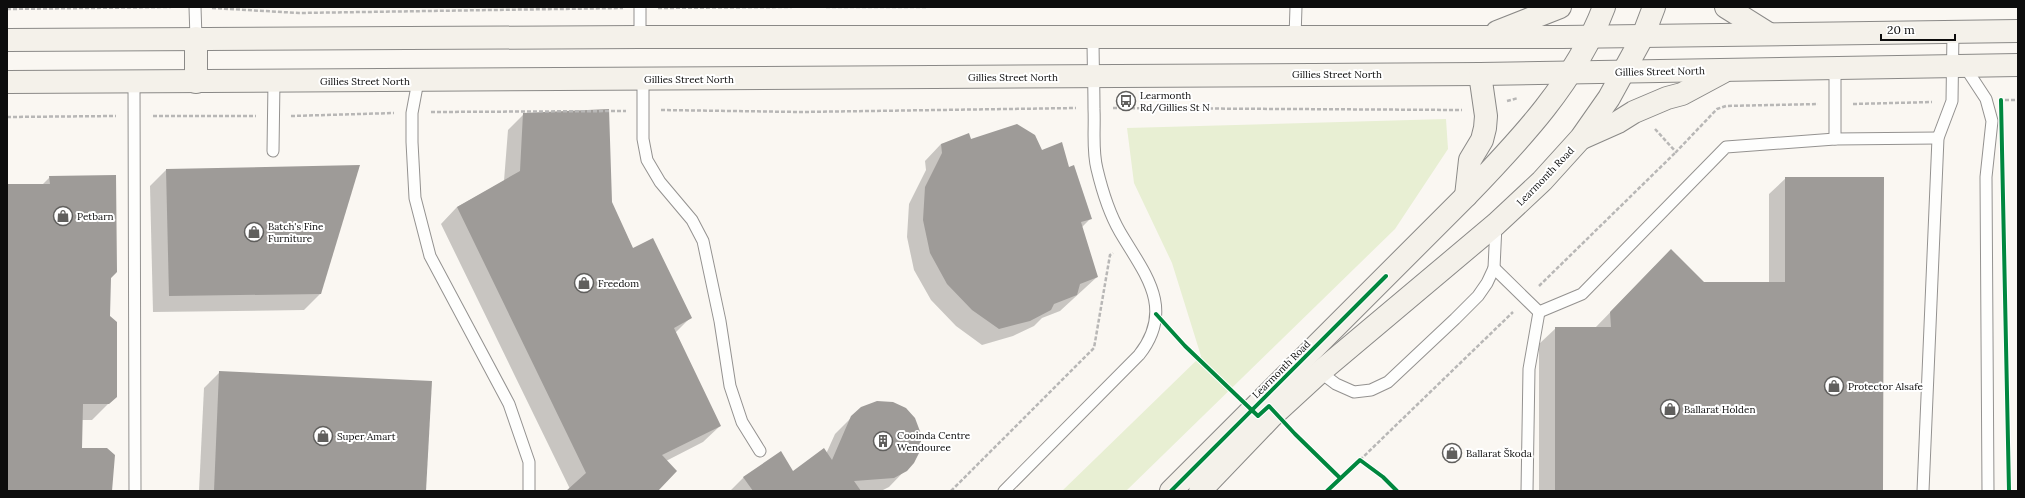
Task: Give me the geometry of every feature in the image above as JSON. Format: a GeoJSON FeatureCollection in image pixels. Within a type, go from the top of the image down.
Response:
{"type":"FeatureCollection","features":[{"type":"Feature","properties":{"kind":"main road"},"geometry":{"type":"LineString","coordinates":[[1487,36],[1560,7]]}},
{"type":"Feature","properties":{"kind":"main road","name":"Learmonth Road"},"geometry":{"type":"LineString","coordinates":[[1171,491],[1466,196],[1534,122],[1570,72],[1591,36],[1604,7]]}},
{"type":"Feature","properties":{"kind":"main road","name":"Learmonth Road"},"geometry":{"type":"LineString","coordinates":[[1200,491],[1272,417],[1320,372],[1496,224],[1542,181],[1581,138],[1609,98],[1643,36],[1654,7]]}},
{"type":"Feature","properties":{"kind":"main road"},"geometry":{"type":"LineString","coordinates":[[1726,7],[1769,34]]}},
{"type":"Feature","properties":{"kind":"main road"},"geometry":{"type":"LineString","coordinates":[[7,40],[196,38],[1643,36],[2018,31]]}},
{"type":"Feature","properties":{"kind":"main road"},"geometry":{"type":"LineString","coordinates":[[196,38],[196,82]]}},
{"type":"Feature","properties":{"kind":"main road","name":"Gillies Street North"},"geometry":{"type":"LineString","coordinates":[[7,82],[274,82],[1480,74],[2018,65]]}},
{"type":"Feature","properties":{"kind":"main road"},"geometry":{"type":"LineString","coordinates":[[1581,138],[1618,122],[1634,112],[1682,94],[1725,71]]}},
{"type":"Feature","properties":{"kind":"main road"},"geometry":{"type":"LineString","coordinates":[[1466,196],[1470,160],[1482,140],[1485,128],[1486,116],[1480,74]]}},
{"type":"Feature","properties":{"kind":"lane"},"geometry":{"type":"LineString","coordinates":[[196,7],[196,38]]}},
{"type":"Feature","properties":{"kind":"lane"},"geometry":{"type":"LineString","coordinates":[[640,7],[640,37]]}},
{"type":"Feature","properties":{"kind":"lane"},"geometry":{"type":"LineString","coordinates":[[1295,37],[1296,7]]}},
{"type":"Feature","properties":{"kind":"lane"},"geometry":{"type":"LineString","coordinates":[[1923,491],[1938,138],[1952,101],[1959,67],[1953,32]]}},
{"type":"Feature","properties":{"kind":"lane"},"geometry":{"type":"LineString","coordinates":[[1004,491],[1139,355],[1147,342],[1155,323],[1157,306],[1151,285],[1110,213],[1097,170],[1094,142],[1093,36]]}},
{"type":"Feature","properties":{"kind":"lane"},"geometry":{"type":"LineString","coordinates":[[1959,67],[1985,96],[1992,122],[1986,177],[1988,491]]}},
{"type":"Feature","properties":{"kind":"lane"},"geometry":{"type":"LineString","coordinates":[[1835,69],[1835,139]]}},
{"type":"Feature","properties":{"kind":"lane"},"geometry":{"type":"LineString","coordinates":[[643,79],[642,139],[647,160],[660,182],[692,220],[703,242],[718,308],[730,386],[742,422],[760,451]]}},
{"type":"Feature","properties":{"kind":"lane"},"geometry":{"type":"LineString","coordinates":[[418,81],[412,113],[412,142],[416,198],[430,256],[509,404],[529,462],[529,491]]}},
{"type":"Feature","properties":{"kind":"lane"},"geometry":{"type":"LineString","coordinates":[[134,82],[135,491]]}},
{"type":"Feature","properties":{"kind":"lane"},"geometry":{"type":"LineString","coordinates":[[273,152],[274,82]]}},
{"type":"Feature","properties":{"kind":"lane"},"geometry":{"type":"LineString","coordinates":[[1539,312],[1582,294],[1726,147],[1835,139],[1938,138]]}},
{"type":"Feature","properties":{"kind":"lane"},"geometry":{"type":"LineString","coordinates":[[1320,372],[1348,390],[1365,392],[1381,387],[1406,366],[1478,296],[1494,268],[1496,224]]}},
{"type":"Feature","properties":{"kind":"lane"},"geometry":{"type":"LineString","coordinates":[[1494,268],[1539,312]]}},
{"type":"Feature","properties":{"kind":"lane"},"geometry":{"type":"LineString","coordinates":[[1527,491],[1529,369],[1539,312]]}},
{"type":"Feature","properties":{"kind":"path"},"geometry":{"type":"LineString","coordinates":[[7,9],[171,7]]}},
{"type":"Feature","properties":{"kind":"path"},"geometry":{"type":"LineString","coordinates":[[207,7],[299,13],[640,7],[792,7]]}},
{"type":"Feature","properties":{"kind":"path"},"geometry":{"type":"LineString","coordinates":[[826,7],[928,7]]}},
{"type":"Feature","properties":{"kind":"path"},"geometry":{"type":"LineString","coordinates":[[2001,100],[2018,100]]}},
{"type":"Feature","properties":{"kind":"path"},"geometry":{"type":"LineString","coordinates":[[1539,286],[1676,152],[1717,109],[1726,106]]}},
{"type":"Feature","properties":{"kind":"path"},"geometry":{"type":"LineString","coordinates":[[7,117],[273,116],[642,110],[800,112],[1094,108],[1468,110]]}},
{"type":"Feature","properties":{"kind":"path"},"geometry":{"type":"LineString","coordinates":[[1654,128],[1676,152]]}},
{"type":"Feature","properties":{"kind":"path"},"geometry":{"type":"LineString","coordinates":[[951,491],[1094,348],[1110,255],[1114,253],[1111,248]]}},
{"type":"Feature","properties":{"kind":"path"},"geometry":{"type":"LineString","coordinates":[[1355,464],[1518,308]]}},
{"type":"Feature","properties":{"kind":"path"},"geometry":{"type":"LineString","coordinates":[[1360,460],[1366,464]]}},
{"type":"Feature","properties":{"kind":"green space"},"geometry":{"type":"Polygon","coordinates":[[[1446,119],[1448,149],[1395,229],[1126,491],[1062,491],[1201,356],[1172,263],[1134,183],[1127,128],[1446,119]]]}},
{"type":"Feature","properties":{"kind":"building","name":"Freedom"},"geometry":{"type":"Polygon","coordinates":[[[609,109],[612,202],[633,248],[653,238],[692,318],[674,328],[721,426],[662,455],[677,471],[658,491],[566,491],[586,473],[457,207],[520,171],[523,113],[609,109]]]}},
{"type":"Feature","properties":{"kind":"building"},"geometry":{"type":"Polygon","coordinates":[[[1017,124],[1035,135],[1042,150],[1062,142],[1069,167],[1074,165],[1092,219],[1081,222],[1098,277],[1080,284],[1077,295],[1054,304],[1051,310],[1030,321],[999,329],[972,310],[947,284],[930,253],[923,220],[925,187],[942,153],[941,144],[969,133],[971,139],[1017,124]]]}},
{"type":"Feature","properties":{"kind":"building","name":"Batch's Fine Furniture"},"geometry":{"type":"Polygon","coordinates":[[[360,165],[321,294],[169,296],[166,169],[360,165]]]}},
{"type":"Feature","properties":{"kind":"building"},"geometry":{"type":"Polygon","coordinates":[[[116,175],[117,272],[111,278],[110,316],[117,322],[117,397],[109,404],[83,404],[82,448],[107,448],[115,455],[112,491],[7,491],[7,184],[50,184],[49,176],[116,175]]]}},
{"type":"Feature","properties":{"kind":"building"},"geometry":{"type":"Polygon","coordinates":[[[1785,177],[1884,177],[1883,491],[1555,491],[1555,327],[1611,327],[1610,312],[1671,249],[1704,282],[1785,282],[1785,177]]]}},
{"type":"Feature","properties":{"kind":"building","name":"Super Amart"},"geometry":{"type":"Polygon","coordinates":[[[219,371],[432,381],[426,491],[214,491],[219,371]]]}},
{"type":"Feature","properties":{"kind":"building","name":"Cooinda Centre Wendouree"},"geometry":{"type":"Polygon","coordinates":[[[877,401],[893,402],[906,408],[915,418],[921,434],[921,449],[914,463],[907,471],[894,478],[854,481],[861,491],[753,491],[743,477],[781,451],[793,471],[824,448],[832,460],[851,416],[861,407],[877,401]]]}},
{"type":"Feature","properties":{"kind":"cycle path"},"geometry":{"type":"LineString","coordinates":[[2001,100],[2009,491]]}},
{"type":"Feature","properties":{"kind":"cycle path"},"geometry":{"type":"LineString","coordinates":[[1171,491],[1386,276]]}},
{"type":"Feature","properties":{"kind":"cycle path"},"geometry":{"type":"LineString","coordinates":[[1156,314],[1185,346],[1258,416],[1269,406],[1340,478]]}},
{"type":"Feature","properties":{"kind":"cycle path"},"geometry":{"type":"LineString","coordinates":[[1327,491],[1360,460],[1383,477],[1397,491]]}},
{"type":"Feature","properties":{"kind":"place","name":"Learmonth Rd/Gillies St N"},"geometry":{"type":"Point","coordinates":[1126,101]}},
{"type":"Feature","properties":{"kind":"place","name":"Petbarn"},"geometry":{"type":"Point","coordinates":[63,216]}},
{"type":"Feature","properties":{"kind":"place","name":"Batch's Fine Furniture"},"geometry":{"type":"Point","coordinates":[254,232]}},
{"type":"Feature","properties":{"kind":"place","name":"Freedom"},"geometry":{"type":"Point","coordinates":[584,283]}},
{"type":"Feature","properties":{"kind":"place","name":"Protector Alsafe"},"geometry":{"type":"Point","coordinates":[1834,386]}},
{"type":"Feature","properties":{"kind":"place","name":"Ballarat Holden"},"geometry":{"type":"Point","coordinates":[1670,409]}},
{"type":"Feature","properties":{"kind":"place","name":"Super Amart"},"geometry":{"type":"Point","coordinates":[323,436]}},
{"type":"Feature","properties":{"kind":"place","name":"Cooinda Centre Wendouree"},"geometry":{"type":"Point","coordinates":[883,441]}},
{"type":"Feature","properties":{"kind":"place","name":"Ballarat Škoda"},"geometry":{"type":"Point","coordinates":[1452,453]}}]}
